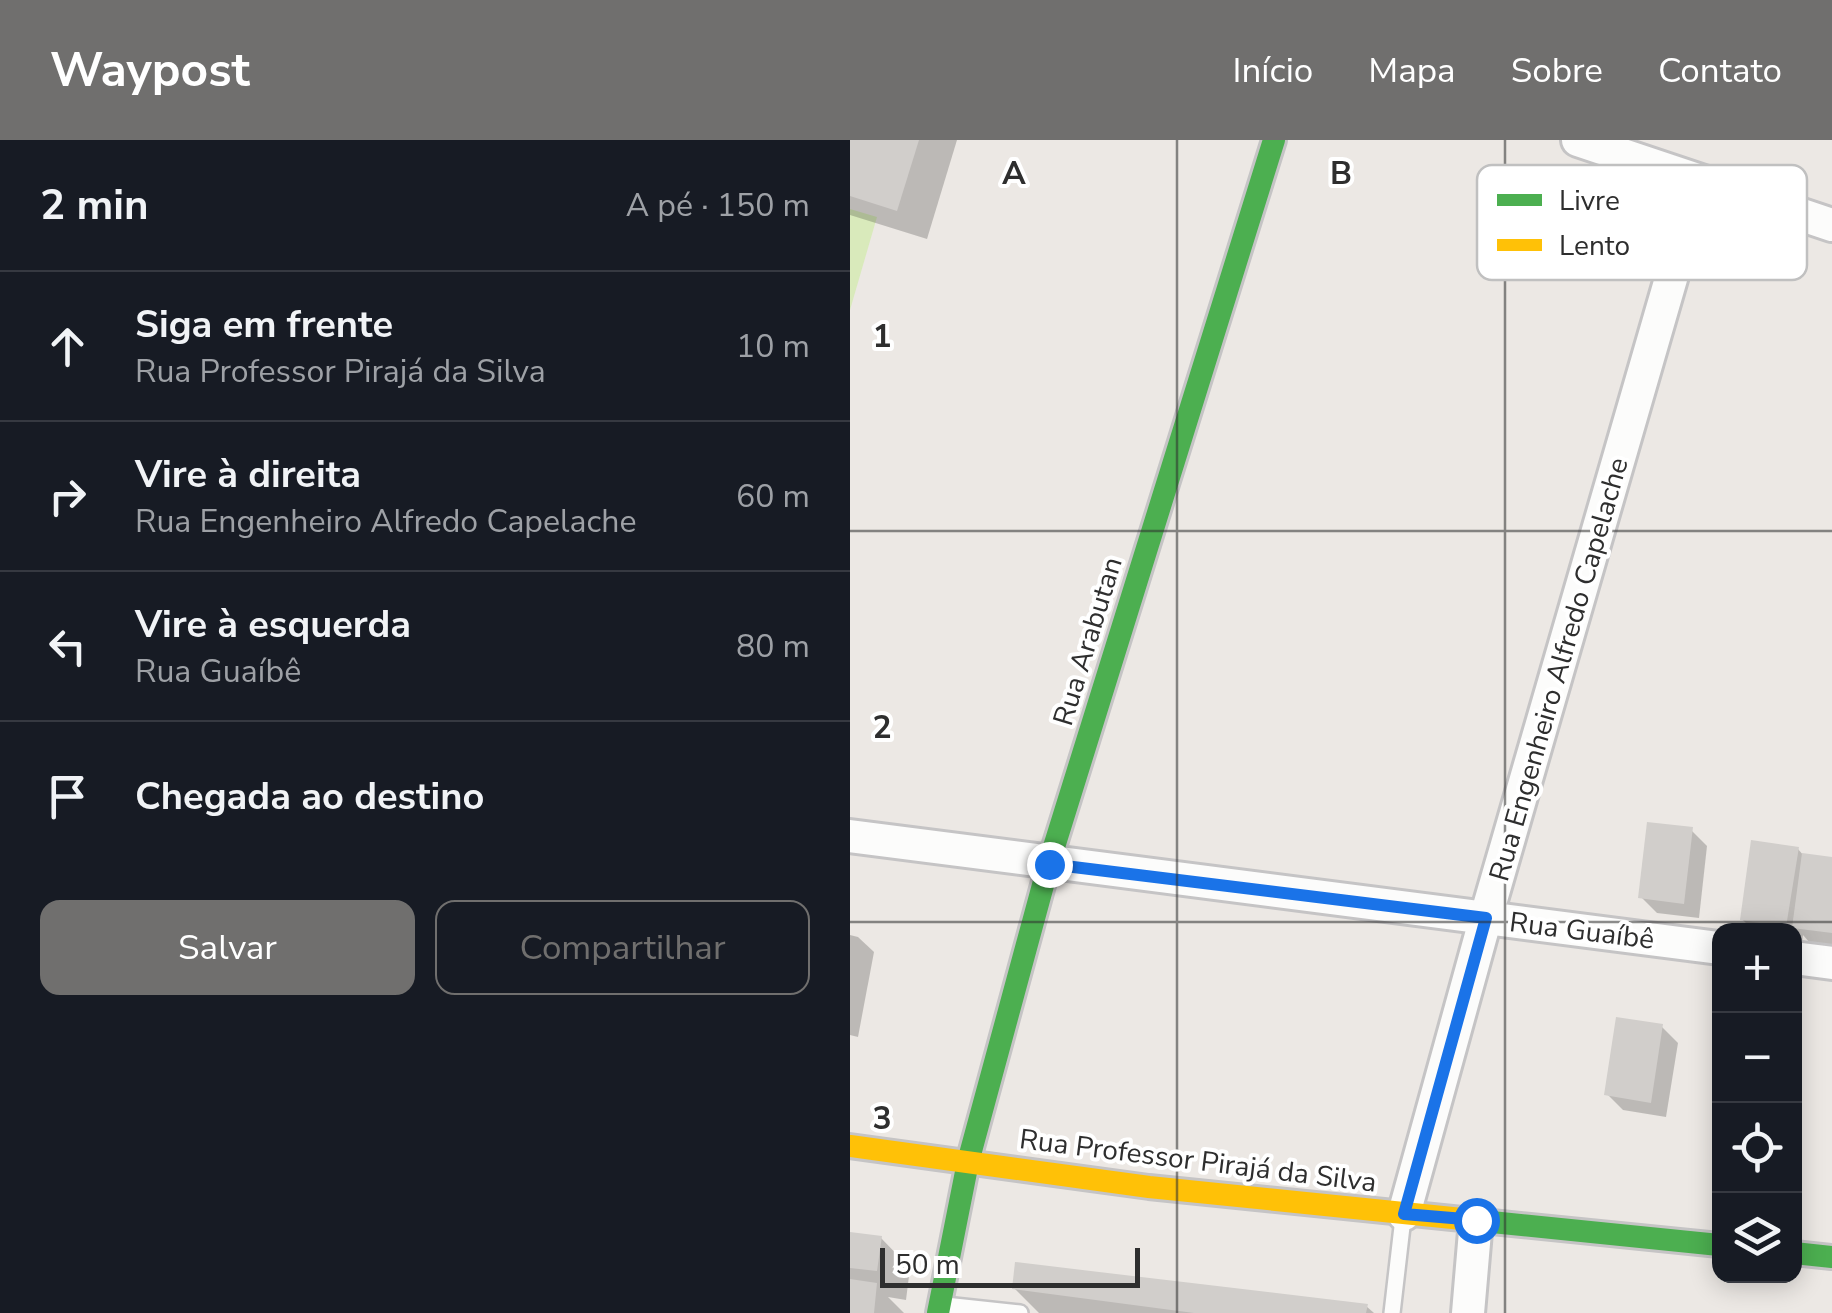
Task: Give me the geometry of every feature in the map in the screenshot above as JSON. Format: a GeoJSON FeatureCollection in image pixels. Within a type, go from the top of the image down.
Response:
{"type":"FeatureCollection","features":[{"type":"Feature","properties":{"kind":"street","name":"Rua Arabutan"},"geometry":{"type":"LineString","coordinates":[[939,1308],[968,1162],[1049,864],[1274,140]]}},
{"type":"Feature","properties":{"kind":"street"},"geometry":{"type":"LineString","coordinates":[[1578,140],[1650,165]]}},
{"type":"Feature","properties":{"kind":"street"},"geometry":{"type":"LineString","coordinates":[[1807,217],[1832,225]]}},
{"type":"Feature","properties":{"kind":"street","name":"Rua Engenheiro Alfredo Capelache"},"geometry":{"type":"LineString","coordinates":[[1404,1214],[1671,280]]}},
{"type":"Feature","properties":{"kind":"street","name":"Rua Guaíbê"},"geometry":{"type":"LineString","coordinates":[[850,836],[1712,947]]}},
{"type":"Feature","properties":{"kind":"street"},"geometry":{"type":"LineString","coordinates":[[1802,959],[1832,962]]}},
{"type":"Feature","properties":{"kind":"street","name":"Rua Professor Pirajá da Silva"},"geometry":{"type":"LineString","coordinates":[[850,1146],[1149,1187],[1712,1245]]}},
{"type":"Feature","properties":{"kind":"street"},"geometry":{"type":"LineString","coordinates":[[1468,1313],[1476,1220]]}},
{"type":"Feature","properties":{"kind":"street"},"geometry":{"type":"LineString","coordinates":[[1802,1254],[1832,1257]]}},
{"type":"Feature","properties":{"kind":"lane"},"geometry":{"type":"LineString","coordinates":[[1392,1313],[1404,1214]]}},
{"type":"Feature","properties":{"kind":"lane"},"geometry":{"type":"LineString","coordinates":[[939,1308],[1020,1313]]}},
{"type":"Feature","properties":{"kind":"green space"},"geometry":{"type":"Polygon","coordinates":[[[850,209],[877,217],[850,310],[850,209]]]}},
{"type":"Feature","properties":{"kind":"building"},"geometry":{"type":"Polygon","coordinates":[[[850,140],[919,140],[897,211],[850,196],[850,140]]]}},
{"type":"Feature","properties":{"kind":"building"},"geometry":{"type":"Polygon","coordinates":[[[1647,822],[1693,827],[1684,904],[1638,898],[1647,822]]]}},
{"type":"Feature","properties":{"kind":"building"},"geometry":{"type":"Polygon","coordinates":[[[1751,840],[1799,847],[1787,923],[1740,920],[1751,840]]]}},
{"type":"Feature","properties":{"kind":"building"},"geometry":{"type":"Polygon","coordinates":[[[1802,853],[1832,857],[1832,933],[1802,929],[1802,923],[1793,923],[1802,853]]]}},
{"type":"Feature","properties":{"kind":"building"},"geometry":{"type":"Polygon","coordinates":[[[1616,1017],[1663,1024],[1651,1103],[1604,1095],[1616,1017]]]}},
{"type":"Feature","properties":{"kind":"building"},"geometry":{"type":"Polygon","coordinates":[[[850,1232],[882,1236],[877,1271],[850,1268],[850,1232]]]}},
{"type":"Feature","properties":{"kind":"building"},"geometry":{"type":"Polygon","coordinates":[[[1015,1262],[1368,1304],[1366,1313],[1194,1313],[1012,1289],[1015,1262]]]}},
{"type":"Feature","properties":{"kind":"building"},"geometry":{"type":"Polygon","coordinates":[[[850,1279],[877,1283],[874,1313],[850,1313],[850,1279]]]}},
{"type":"Feature","properties":{"kind":"traffic: fast"},"geometry":{"type":"LineString","coordinates":[[938,1313],[968,1162],[1049,863],[1274,140]]}},
{"type":"Feature","properties":{"kind":"traffic: fast"},"geometry":{"type":"LineString","coordinates":[[1472,1220],[1712,1244]]}},
{"type":"Feature","properties":{"kind":"traffic: fast"},"geometry":{"type":"LineString","coordinates":[[1802,1254],[1832,1257]]}},
{"type":"Feature","properties":{"kind":"traffic: slow"},"geometry":{"type":"LineString","coordinates":[[850,1146],[1149,1187],[1472,1220]]}},
{"type":"Feature","properties":{"kind":"route"},"geometry":{"type":"LineString","coordinates":[[1049,864],[1486,918],[1404,1214],[1476,1220]]}}]}
